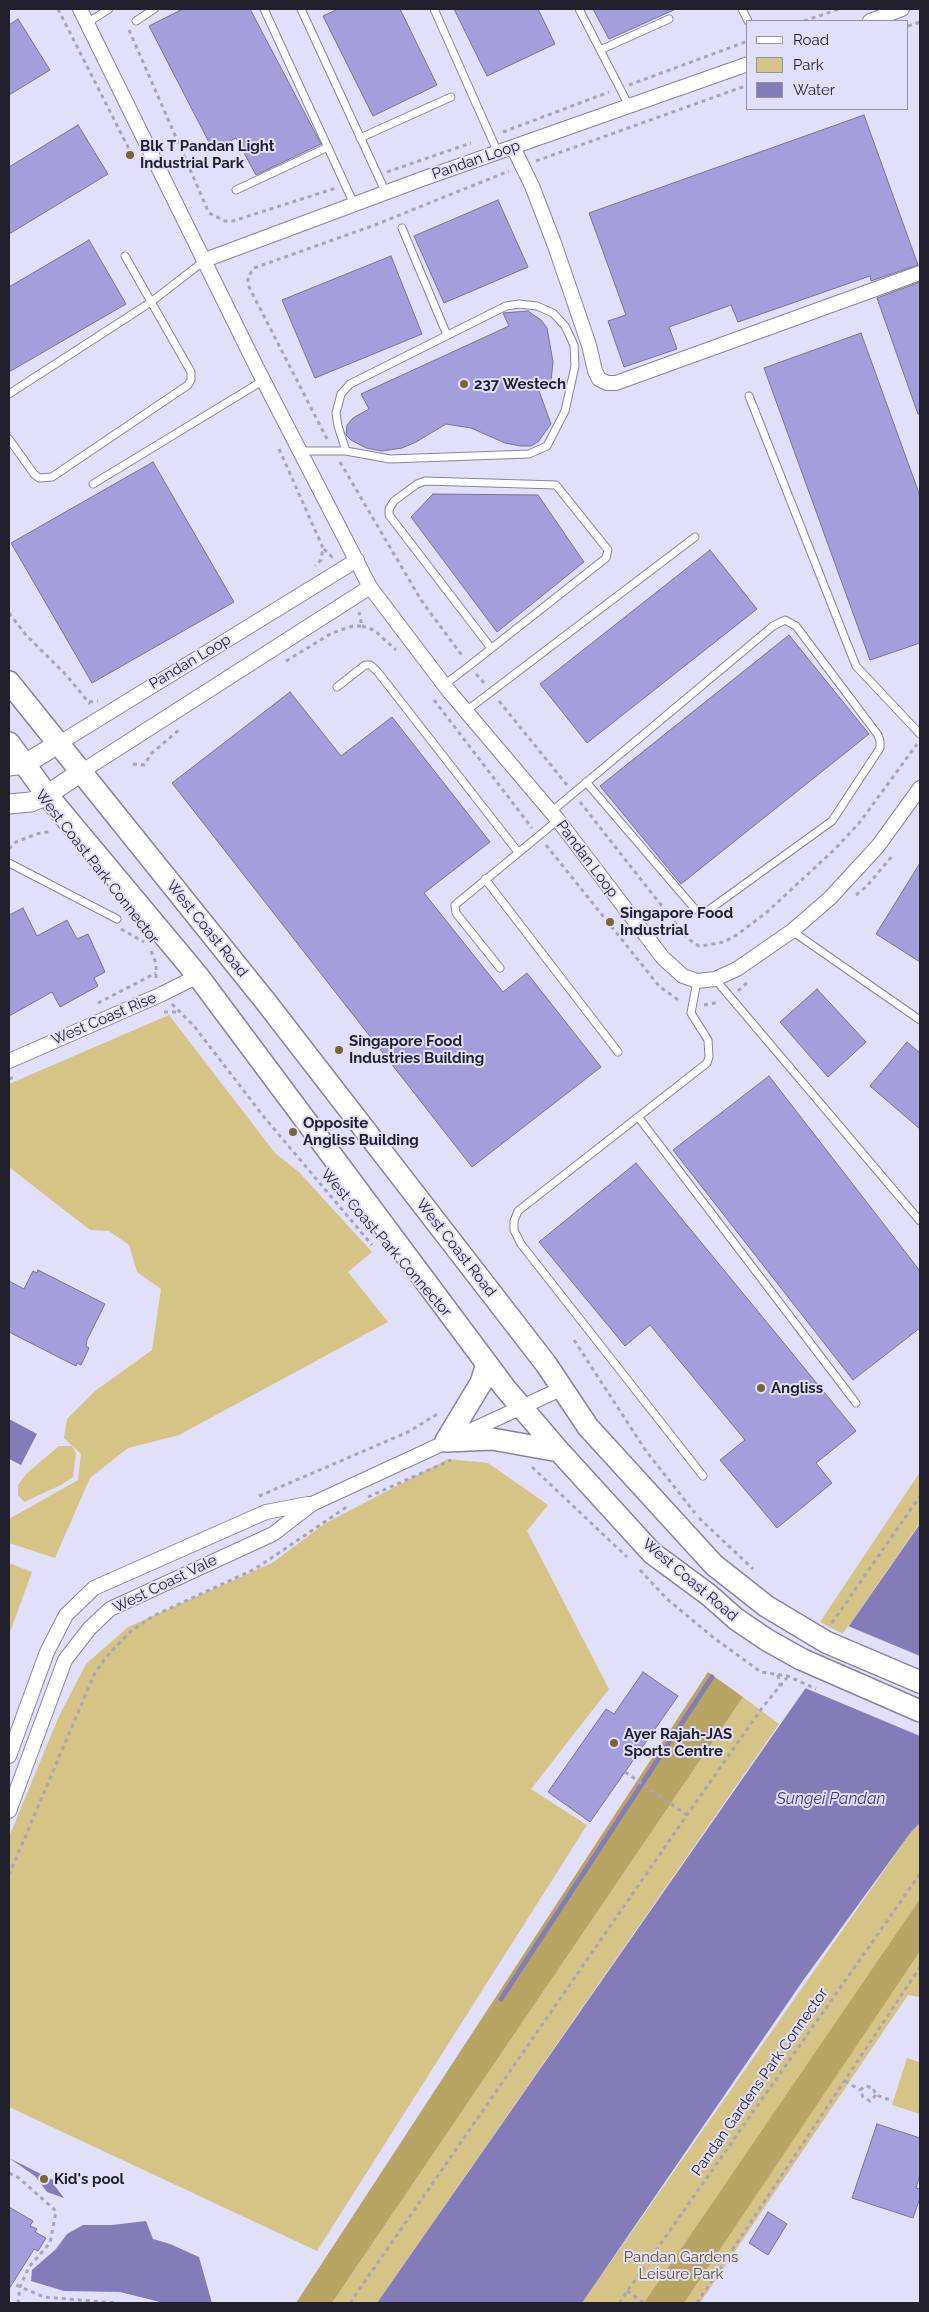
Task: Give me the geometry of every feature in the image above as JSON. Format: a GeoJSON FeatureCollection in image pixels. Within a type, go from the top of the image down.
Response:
{"type":"FeatureCollection","features":[{"type":"Feature","properties":{"kind":"main road","name":"West Coast Road"},"geometry":{"type":"LineString","coordinates":[[9,682],[266,1002],[546,1364],[588,1427],[714,1565],[766,1606],[920,1682]]}},
{"type":"Feature","properties":{"kind":"main road","name":"West Coast Road"},"geometry":{"type":"LineString","coordinates":[[9,743],[17,765],[47,795],[198,976],[487,1364],[559,1451],[652,1553],[709,1595],[736,1619],[806,1661],[920,1711]]}},
{"type":"Feature","properties":{"kind":"main road"},"geometry":{"type":"LineString","coordinates":[[451,1450],[481,1383],[487,1364]]}},
{"type":"Feature","properties":{"kind":"main road"},"geometry":{"type":"LineString","coordinates":[[451,1450],[492,1439],[559,1451]]}},
{"type":"Feature","properties":{"kind":"street","name":"Pandan Loop"},"geometry":{"type":"LineString","coordinates":[[80,9],[264,380],[370,587],[444,685],[555,816],[662,958],[683,976],[697,981]]}},
{"type":"Feature","properties":{"kind":"street"},"geometry":{"type":"LineString","coordinates":[[872,20],[887,11],[902,9]]}},
{"type":"Feature","properties":{"kind":"street","name":"Pandan Loop"},"geometry":{"type":"LineString","coordinates":[[205,260],[354,204],[746,65]]}},
{"type":"Feature","properties":{"kind":"street"},"geometry":{"type":"LineString","coordinates":[[513,148],[523,166],[554,243],[589,345],[595,371],[600,379],[607,383],[616,383],[920,273]]}},
{"type":"Feature","properties":{"kind":"street","name":"Pandan Loop"},"geometry":{"type":"LineString","coordinates":[[17,765],[58,744],[357,560]]}},
{"type":"Feature","properties":{"kind":"street"},"geometry":{"type":"LineString","coordinates":[[9,804],[31,802],[47,795],[370,587]]}},
{"type":"Feature","properties":{"kind":"street"},"geometry":{"type":"LineString","coordinates":[[697,981],[715,979],[736,970],[792,931],[830,898],[878,846],[918,795]]}},
{"type":"Feature","properties":{"kind":"street","name":"West Coast Rise"},"geometry":{"type":"LineString","coordinates":[[9,1061],[162,994],[198,976]]}},
{"type":"Feature","properties":{"kind":"street","name":"West Coast Vale"},"geometry":{"type":"LineString","coordinates":[[9,1756],[47,1652],[66,1615],[94,1588],[266,1512],[312,1504],[451,1450],[522,1407],[563,1388]]}},
{"type":"Feature","properties":{"kind":"street","name":"West Coast Vale"},"geometry":{"type":"LineString","coordinates":[[9,1810],[65,1660],[89,1629],[110,1609],[273,1534],[312,1504]]}},
{"type":"Feature","properties":{"kind":"lane"},"geometry":{"type":"LineString","coordinates":[[87,23],[109,9]]}},
{"type":"Feature","properties":{"kind":"lane"},"geometry":{"type":"LineString","coordinates":[[136,21],[154,9]]}},
{"type":"Feature","properties":{"kind":"lane"},"geometry":{"type":"LineString","coordinates":[[264,9],[354,204]]}},
{"type":"Feature","properties":{"kind":"lane"},"geometry":{"type":"LineString","coordinates":[[300,9],[386,193]]}},
{"type":"Feature","properties":{"kind":"lane"},"geometry":{"type":"LineString","coordinates":[[434,9],[498,153]]}},
{"type":"Feature","properties":{"kind":"lane"},"geometry":{"type":"LineString","coordinates":[[579,9],[629,106]]}},
{"type":"Feature","properties":{"kind":"lane"},"geometry":{"type":"LineString","coordinates":[[600,50],[669,19]]}},
{"type":"Feature","properties":{"kind":"lane"},"geometry":{"type":"LineString","coordinates":[[360,138],[451,97]]}},
{"type":"Feature","properties":{"kind":"lane"},"geometry":{"type":"LineString","coordinates":[[236,190],[328,147]]}},
{"type":"Feature","properties":{"kind":"lane"},"geometry":{"type":"LineString","coordinates":[[402,228],[447,335]]}},
{"type":"Feature","properties":{"kind":"lane"},"geometry":{"type":"LineString","coordinates":[[9,439],[34,474],[39,478],[52,477],[188,385],[191,380],[191,372],[125,256]]}},
{"type":"Feature","properties":{"kind":"lane"},"geometry":{"type":"LineString","coordinates":[[9,394],[152,302],[205,260]]}},
{"type":"Feature","properties":{"kind":"lane"},"geometry":{"type":"LineString","coordinates":[[301,451],[346,451],[390,459],[529,454],[547,446],[565,411],[575,366],[574,345],[565,326],[553,313],[537,306],[519,304],[506,306],[350,384],[341,394],[336,412],[338,426],[346,451]]}},
{"type":"Feature","properties":{"kind":"lane"},"geometry":{"type":"LineString","coordinates":[[93,484],[264,380]]}},
{"type":"Feature","properties":{"kind":"lane"},"geometry":{"type":"LineString","coordinates":[[750,396],[856,666],[920,734]]}},
{"type":"Feature","properties":{"kind":"lane"},"geometry":{"type":"LineString","coordinates":[[444,685],[606,558],[608,550],[607,546],[556,485],[425,481],[417,484],[394,501],[389,509],[389,514],[491,648]]}},
{"type":"Feature","properties":{"kind":"lane"},"geometry":{"type":"LineString","coordinates":[[466,711],[695,537]]}},
{"type":"Feature","properties":{"kind":"lane"},"geometry":{"type":"LineString","coordinates":[[500,968],[454,909],[458,901],[518,852],[555,816],[573,793],[586,782],[773,626],[784,620],[796,626],[878,735],[880,741],[880,748],[832,821],[706,912],[700,912],[694,908],[586,782]]}},
{"type":"Feature","properties":{"kind":"lane"},"geometry":{"type":"LineString","coordinates":[[337,687],[365,665],[370,665],[377,671],[518,852]]}},
{"type":"Feature","properties":{"kind":"lane"},"geometry":{"type":"LineString","coordinates":[[9,863],[117,919]]}},
{"type":"Feature","properties":{"kind":"lane"},"geometry":{"type":"LineString","coordinates":[[485,879],[618,1052]]}},
{"type":"Feature","properties":{"kind":"lane"},"geometry":{"type":"LineString","coordinates":[[792,931],[920,1020]]}},
{"type":"Feature","properties":{"kind":"lane"},"geometry":{"type":"LineString","coordinates":[[715,979],[920,1221]]}},
{"type":"Feature","properties":{"kind":"lane"},"geometry":{"type":"LineString","coordinates":[[697,981],[691,1013],[708,1040],[709,1058],[707,1063],[518,1211],[514,1221],[514,1230],[521,1244],[704,1476]]}},
{"type":"Feature","properties":{"kind":"lane"},"geometry":{"type":"LineString","coordinates":[[638,1118],[856,1403]]}},
{"type":"Feature","properties":{"kind":"path"},"geometry":{"type":"LineString","coordinates":[[807,20],[839,9]]}},
{"type":"Feature","properties":{"kind":"path"},"geometry":{"type":"LineString","coordinates":[[620,88],[746,42]]}},
{"type":"Feature","properties":{"kind":"path"},"geometry":{"type":"LineString","coordinates":[[746,86],[523,166],[375,225],[254,268],[248,277],[248,284],[333,451],[421,600],[469,666],[573,793],[687,938],[699,946],[724,942],[767,912],[836,848],[860,822],[920,740]]}},
{"type":"Feature","properties":{"kind":"path"},"geometry":{"type":"LineString","coordinates":[[9,613],[26,635],[67,676],[94,708]]}},
{"type":"Feature","properties":{"kind":"path"},"geometry":{"type":"LineString","coordinates":[[362,626],[374,630],[399,654]]}},
{"type":"Feature","properties":{"kind":"path"},"geometry":{"type":"LineString","coordinates":[[428,693],[493,777]]}},
{"type":"Feature","properties":{"kind":"path","name":"West Coast Park Connector"},"geometry":{"type":"LineString","coordinates":[[9,849],[16,842],[51,830],[58,836]]}},
{"type":"Feature","properties":{"kind":"path","name":"West Coast Park Connector"},"geometry":{"type":"LineString","coordinates":[[137,931],[148,945],[156,963],[156,984],[162,994],[194,1026],[264,1117],[379,1253]]}},
{"type":"Feature","properties":{"kind":"path"},"geometry":{"type":"LineString","coordinates":[[574,1340],[646,1451],[698,1516],[754,1570]]}},
{"type":"Feature","properties":{"kind":"path"},"geometry":{"type":"LineString","coordinates":[[256,1498],[408,1432],[443,1410]]}},
{"type":"Feature","properties":{"kind":"path"},"geometry":{"type":"LineString","coordinates":[[367,1498],[451,1450]]}},
{"type":"Feature","properties":{"kind":"path"},"geometry":{"type":"LineString","coordinates":[[827,1635],[920,1496]]}},
{"type":"Feature","properties":{"kind":"path"},"geometry":{"type":"LineString","coordinates":[[9,1875],[94,1675],[106,1657],[132,1631],[154,1616],[255,1569],[348,1506]]}},
{"type":"Feature","properties":{"kind":"path"},"geometry":{"type":"LineString","coordinates":[[350,2303],[687,1815],[780,1686],[806,1661]]}},
{"type":"Feature","properties":{"kind":"path"},"geometry":{"type":"LineString","coordinates":[[778,1675],[780,1686]]}},
{"type":"Feature","properties":{"kind":"path"},"geometry":{"type":"LineString","coordinates":[[625,1772],[687,1815]]}},
{"type":"Feature","properties":{"kind":"path","name":"Pandan Gardens Park Connector"},"geometry":{"type":"LineString","coordinates":[[619,2303],[920,1874]]}},
{"type":"Feature","properties":{"kind":"path"},"geometry":{"type":"LineString","coordinates":[[697,2303],[920,1967]]}},
{"type":"Feature","properties":{"kind":"path"},"geometry":{"type":"LineString","coordinates":[[845,2081],[860,2090],[863,2097],[870,2101],[876,2094]]}},
{"type":"Feature","properties":{"kind":"path"},"geometry":{"type":"LineString","coordinates":[[860,2090],[866,2086],[873,2088],[876,2094],[893,2101]]}},
{"type":"Feature","properties":{"kind":"path"},"geometry":{"type":"LineString","coordinates":[[9,2173],[19,2178],[56,2211],[50,2243],[29,2267],[20,2287],[18,2303]]}},
{"type":"Feature","properties":{"kind":"path"},"geometry":{"type":"LineString","coordinates":[[9,2282],[44,2297],[116,2303]]}},
{"type":"Feature","properties":{"kind":"path"},"geometry":{"type":"LineString","coordinates":[[627,2291],[644,2303]]}},
{"type":"Feature","properties":{"kind":"green space"},"geometry":{"type":"Polygon","coordinates":[[[169,1015],[275,1153],[299,1172],[372,1252],[348,1272],[388,1322],[179,1435],[128,1448],[90,1478],[55,1558],[9,1543],[9,1519],[78,1480],[81,1454],[64,1438],[67,1419],[95,1391],[152,1350],[161,1289],[137,1272],[129,1245],[109,1231],[90,1230],[9,1167],[9,1084],[169,1015]]]}},
{"type":"Feature","properties":{"kind":"green space"},"geometry":{"type":"Polygon","coordinates":[[[59,1446],[72,1446],[76,1453],[73,1477],[61,1485],[24,1502],[18,1495],[18,1485],[26,1474],[59,1446]]]}},
{"type":"Feature","properties":{"kind":"green space"},"geometry":{"type":"Polygon","coordinates":[[[448,1459],[488,1463],[548,1505],[527,1531],[609,1689],[531,1789],[587,1825],[317,2251],[9,2107],[9,1837],[59,1716],[86,1664],[128,1627],[272,1563],[324,1524],[448,1459]]]}},
{"type":"Feature","properties":{"kind":"green space"},"geometry":{"type":"Polygon","coordinates":[[[920,1472],[920,1523],[843,1634],[820,1622],[920,1472]]]}},
{"type":"Feature","properties":{"kind":"green space"},"geometry":{"type":"Polygon","coordinates":[[[9,1563],[32,1572],[9,1635],[9,1563]]]}},
{"type":"Feature","properties":{"kind":"green space"},"geometry":{"type":"Polygon","coordinates":[[[708,1672],[743,1697],[332,2303],[296,2303],[708,1672]]]}},
{"type":"Feature","properties":{"kind":"green space"},"geometry":{"type":"Polygon","coordinates":[[[743,1697],[779,1724],[377,2303],[332,2303],[743,1697]]]}},
{"type":"Feature","properties":{"kind":"green space","name":"Pandan Gardens Leisure Park"},"geometry":{"type":"Polygon","coordinates":[[[920,1823],[920,1997],[908,1995],[700,2303],[582,2303],[911,1832],[920,1823]]]}},
{"type":"Feature","properties":{"kind":"green space"},"geometry":{"type":"Polygon","coordinates":[[[920,1899],[920,1951],[684,2303],[644,2303],[920,1899]]]}},
{"type":"Feature","properties":{"kind":"green space"},"geometry":{"type":"Polygon","coordinates":[[[907,2058],[920,2062],[920,2114],[892,2105],[907,2058]]]}},
{"type":"Feature","properties":{"kind":"water"},"geometry":{"type":"Polygon","coordinates":[[[9,1419],[37,1434],[21,1465],[9,1459],[9,1419]]]}},
{"type":"Feature","properties":{"kind":"water","name":"Sungei Pandan"},"geometry":{"type":"Polygon","coordinates":[[[920,1524],[920,1823],[911,1832],[802,1982],[582,2303],[377,2303],[920,1524]]]}},
{"type":"Feature","properties":{"kind":"water","name":"Kid's pool"},"geometry":{"type":"Polygon","coordinates":[[[9,2158],[57,2182],[55,2186],[64,2198],[47,2192],[35,2176],[9,2158]]]}},
{"type":"Feature","properties":{"kind":"water"},"geometry":{"type":"Polygon","coordinates":[[[146,2221],[153,2239],[170,2244],[199,2257],[212,2303],[164,2303],[120,2292],[64,2291],[31,2281],[32,2270],[56,2249],[67,2234],[83,2225],[112,2225],[146,2221]]]}},
{"type":"Feature","properties":{"kind":"pier"},"geometry":{"type":"Polygon","coordinates":[[[848,1626],[920,1656],[920,1736],[805,1688],[848,1626]]]}},
{"type":"Feature","properties":{"kind":"building"},"geometry":{"type":"Polygon","coordinates":[[[183,9],[250,9],[321,144],[256,175],[236,138],[213,150],[149,26],[183,9]]]}},
{"type":"Feature","properties":{"kind":"building"},"geometry":{"type":"Polygon","coordinates":[[[338,9],[400,9],[437,85],[373,116],[323,16],[338,9]]]}},
{"type":"Feature","properties":{"kind":"building"},"geometry":{"type":"Polygon","coordinates":[[[454,9],[538,9],[555,44],[487,76],[454,9]]]}},
{"type":"Feature","properties":{"kind":"building"},"geometry":{"type":"Polygon","coordinates":[[[593,9],[676,9],[609,39],[593,9]]]}},
{"type":"Feature","properties":{"kind":"building"},"geometry":{"type":"Polygon","coordinates":[[[18,19],[50,70],[9,95],[9,25],[18,19]]]}},
{"type":"Feature","properties":{"kind":"building"},"geometry":{"type":"Polygon","coordinates":[[[864,115],[918,265],[871,281],[870,276],[738,322],[731,305],[669,327],[677,349],[624,367],[608,321],[626,315],[589,213],[864,115]]]}},
{"type":"Feature","properties":{"kind":"building"},"geometry":{"type":"Polygon","coordinates":[[[78,125],[108,174],[9,234],[9,167],[78,125]]]}},
{"type":"Feature","properties":{"kind":"building"},"geometry":{"type":"Polygon","coordinates":[[[498,200],[528,267],[444,303],[414,236],[498,200]]]}},
{"type":"Feature","properties":{"kind":"building"},"geometry":{"type":"Polygon","coordinates":[[[89,240],[126,304],[9,372],[9,287],[89,240]]]}},
{"type":"Feature","properties":{"kind":"building"},"geometry":{"type":"Polygon","coordinates":[[[391,256],[422,334],[315,378],[282,300],[391,256]]]}},
{"type":"Feature","properties":{"kind":"building"},"geometry":{"type":"Polygon","coordinates":[[[920,282],[920,414],[918,414],[877,298],[920,282]]]}},
{"type":"Feature","properties":{"kind":"building","name":"237 Westech"},"geometry":{"type":"Polygon","coordinates":[[[528,311],[541,320],[547,328],[553,362],[551,381],[538,388],[551,424],[538,442],[531,446],[520,446],[505,443],[471,428],[446,424],[402,448],[382,451],[366,448],[346,435],[347,425],[353,418],[369,409],[361,394],[509,326],[503,313],[528,311]]]}},
{"type":"Feature","properties":{"kind":"building"},"geometry":{"type":"Polygon","coordinates":[[[861,333],[920,496],[920,643],[870,660],[764,368],[861,333]]]}},
{"type":"Feature","properties":{"kind":"building"},"geometry":{"type":"Polygon","coordinates":[[[153,462],[234,602],[92,683],[11,543],[153,462]]]}},
{"type":"Feature","properties":{"kind":"building"},"geometry":{"type":"Polygon","coordinates":[[[433,494],[538,495],[584,562],[497,632],[411,517],[433,494]]]}},
{"type":"Feature","properties":{"kind":"building"},"geometry":{"type":"Polygon","coordinates":[[[710,550],[757,609],[587,743],[540,684],[710,550]]]}},
{"type":"Feature","properties":{"kind":"building"},"geometry":{"type":"Polygon","coordinates":[[[789,635],[869,734],[681,884],[600,786],[789,635]]]}},
{"type":"Feature","properties":{"kind":"building"},"geometry":{"type":"Polygon","coordinates":[[[290,692],[341,756],[392,717],[490,842],[424,893],[503,992],[527,973],[601,1067],[472,1167],[172,783],[290,692]]]}},
{"type":"Feature","properties":{"kind":"building"},"geometry":{"type":"Polygon","coordinates":[[[920,863],[920,962],[876,934],[920,863]]]}},
{"type":"Feature","properties":{"kind":"building"},"geometry":{"type":"Polygon","coordinates":[[[23,908],[37,936],[67,920],[77,939],[88,934],[105,972],[94,978],[98,986],[60,1007],[52,992],[9,1016],[9,915],[23,908]]]}},
{"type":"Feature","properties":{"kind":"building"},"geometry":{"type":"Polygon","coordinates":[[[817,989],[866,1042],[828,1077],[780,1022],[817,989]]]}},
{"type":"Feature","properties":{"kind":"building"},"geometry":{"type":"Polygon","coordinates":[[[907,1042],[920,1053],[920,1129],[870,1086],[907,1042]]]}},
{"type":"Feature","properties":{"kind":"building"},"geometry":{"type":"Polygon","coordinates":[[[769,1076],[920,1271],[920,1328],[853,1380],[673,1150],[769,1076]]]}},
{"type":"Feature","properties":{"kind":"building","name":"Angliss"},"geometry":{"type":"Polygon","coordinates":[[[636,1163],[856,1431],[816,1463],[832,1483],[777,1528],[720,1460],[745,1440],[650,1325],[625,1346],[539,1242],[636,1163]]]}},
{"type":"Feature","properties":{"kind":"building"},"geometry":{"type":"Polygon","coordinates":[[[38,1270],[105,1304],[87,1340],[86,1346],[89,1348],[81,1365],[77,1363],[76,1366],[9,1332],[9,1281],[24,1289],[33,1271],[37,1273],[38,1270]]]}},
{"type":"Feature","properties":{"kind":"building","name":"Ayer Rajah-JAS Sports Centre"},"geometry":{"type":"Polygon","coordinates":[[[643,1672],[678,1696],[590,1822],[548,1792],[606,1709],[614,1714],[643,1672]]]}},
{"type":"Feature","properties":{"kind":"building"},"geometry":{"type":"Polygon","coordinates":[[[877,2124],[920,2138],[920,2175],[916,2188],[920,2189],[920,2198],[913,2218],[852,2198],[877,2124]]]}},
{"type":"Feature","properties":{"kind":"building"},"geometry":{"type":"Polygon","coordinates":[[[9,2207],[33,2221],[30,2226],[37,2229],[35,2232],[46,2238],[38,2251],[34,2249],[9,2289],[9,2207]]]}},
{"type":"Feature","properties":{"kind":"building"},"geometry":{"type":"Polygon","coordinates":[[[768,2212],[787,2224],[768,2255],[749,2243],[768,2212]]]}},
{"type":"Feature","properties":{"kind":"waterway"},"geometry":{"type":"LineString","coordinates":[[501,1999],[712,1677]]}},
{"type":"Feature","properties":{"kind":"place","name":"Blk T Pandan Light Industrial Park"},"geometry":{"type":"Point","coordinates":[130,155]}},
{"type":"Feature","properties":{"kind":"place","name":"237 Westech"},"geometry":{"type":"Point","coordinates":[464,384]}},
{"type":"Feature","properties":{"kind":"place","name":"Singapore Food Industrial"},"geometry":{"type":"Point","coordinates":[610,922]}},
{"type":"Feature","properties":{"kind":"place","name":"Singapore Food Industries Building"},"geometry":{"type":"Point","coordinates":[339,1050]}},
{"type":"Feature","properties":{"kind":"place","name":"Opposite Angliss Building"},"geometry":{"type":"Point","coordinates":[293,1132]}},
{"type":"Feature","properties":{"kind":"place","name":"Angliss"},"geometry":{"type":"Point","coordinates":[761,1388]}},
{"type":"Feature","properties":{"kind":"place","name":"Ayer Rajah-JAS Sports Centre"},"geometry":{"type":"Point","coordinates":[614,1743]}},
{"type":"Feature","properties":{"kind":"place","name":"Kid's pool"},"geometry":{"type":"Point","coordinates":[44,2179]}}]}
